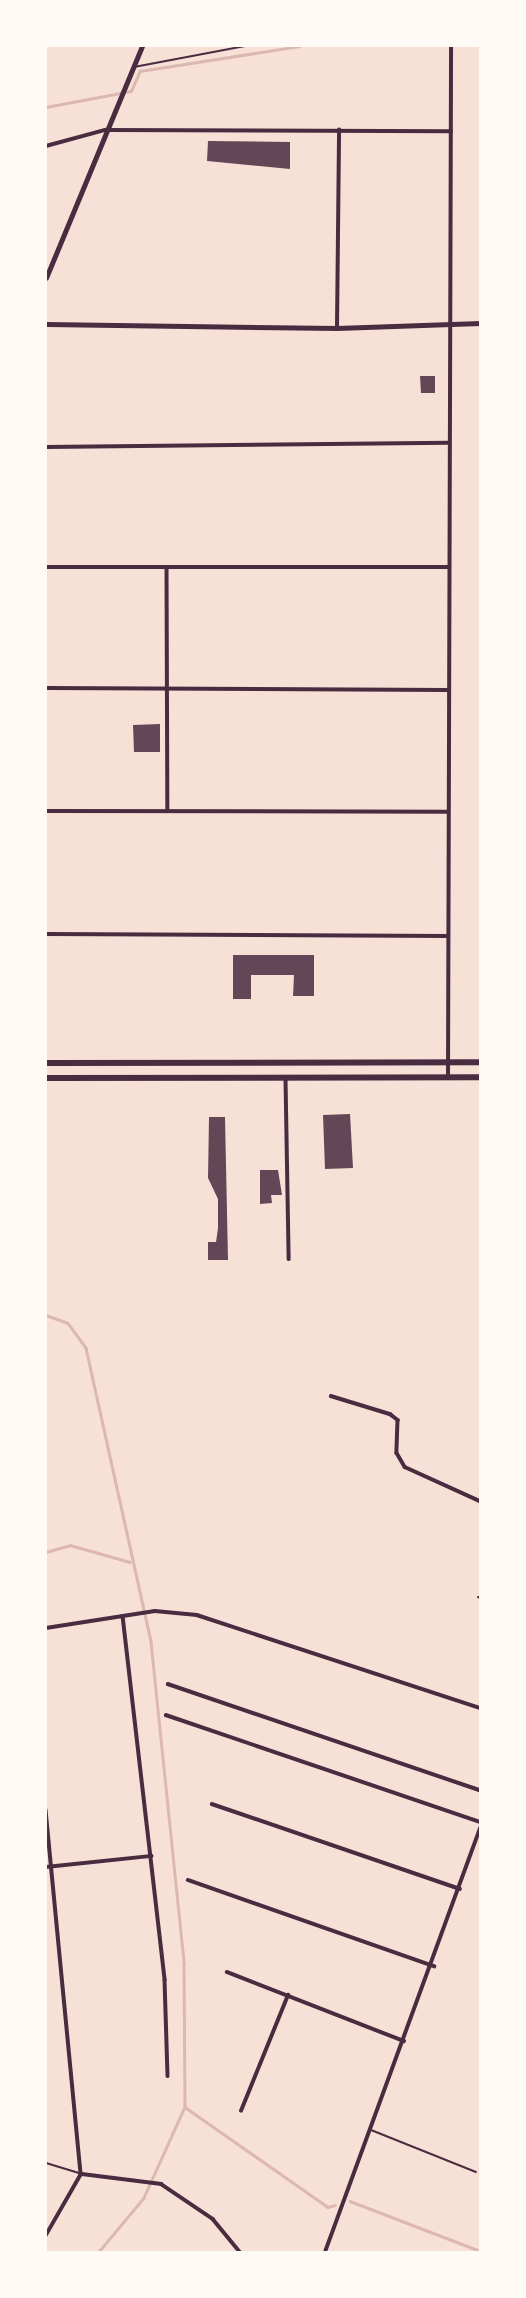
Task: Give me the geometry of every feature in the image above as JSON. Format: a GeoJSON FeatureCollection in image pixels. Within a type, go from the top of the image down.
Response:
{"type":"FeatureCollection","features":[{"type":"Feature","properties":{"kind":"main road"},"geometry":{"type":"LineString","coordinates":[[46,1063],[481,1062]]}},
{"type":"Feature","properties":{"kind":"main road"},"geometry":{"type":"LineString","coordinates":[[46,1078],[481,1077]]}},
{"type":"Feature","properties":{"kind":"street"},"geometry":{"type":"LineString","coordinates":[[46,278],[142,46]]}},
{"type":"Feature","properties":{"kind":"street"},"geometry":{"type":"LineString","coordinates":[[448,1077],[451,46]]}},
{"type":"Feature","properties":{"kind":"street"},"geometry":{"type":"LineString","coordinates":[[46,146],[105,130],[451,131]]}},
{"type":"Feature","properties":{"kind":"street"},"geometry":{"type":"LineString","coordinates":[[337,328],[339,131]]}},
{"type":"Feature","properties":{"kind":"street"},"geometry":{"type":"LineString","coordinates":[[46,324],[337,328],[481,323]]}},
{"type":"Feature","properties":{"kind":"street"},"geometry":{"type":"LineString","coordinates":[[46,447],[449,443]]}},
{"type":"Feature","properties":{"kind":"street"},"geometry":{"type":"LineString","coordinates":[[46,567],[449,567]]}},
{"type":"Feature","properties":{"kind":"street"},"geometry":{"type":"LineString","coordinates":[[167,567],[168,811]]}},
{"type":"Feature","properties":{"kind":"street"},"geometry":{"type":"LineString","coordinates":[[46,688],[448,690]]}},
{"type":"Feature","properties":{"kind":"street"},"geometry":{"type":"LineString","coordinates":[[46,811],[448,812]]}},
{"type":"Feature","properties":{"kind":"street"},"geometry":{"type":"LineString","coordinates":[[46,934],[448,936]]}},
{"type":"Feature","properties":{"kind":"street"},"geometry":{"type":"LineString","coordinates":[[286,1079],[289,1259]]}},
{"type":"Feature","properties":{"kind":"street"},"geometry":{"type":"LineString","coordinates":[[331,1396],[398,1420],[397,1453],[405,1467],[481,1500]]}},
{"type":"Feature","properties":{"kind":"street"},"geometry":{"type":"LineString","coordinates":[[46,1628],[148,1612],[197,1615],[481,1708]]}},
{"type":"Feature","properties":{"kind":"street"},"geometry":{"type":"LineString","coordinates":[[123,1616],[151,1856],[168,2076]]}},
{"type":"Feature","properties":{"kind":"street"},"geometry":{"type":"LineString","coordinates":[[168,1684],[481,1790]]}},
{"type":"Feature","properties":{"kind":"street"},"geometry":{"type":"LineString","coordinates":[[166,1715],[481,1822]]}},
{"type":"Feature","properties":{"kind":"street"},"geometry":{"type":"LineString","coordinates":[[212,1804],[460,1889]]}},
{"type":"Feature","properties":{"kind":"street"},"geometry":{"type":"LineString","coordinates":[[46,1810],[81,2174],[46,2235]]}},
{"type":"Feature","properties":{"kind":"street"},"geometry":{"type":"LineString","coordinates":[[325,2252],[433,1966],[481,1828]]}},
{"type":"Feature","properties":{"kind":"street"},"geometry":{"type":"LineString","coordinates":[[46,1867],[151,1856]]}},
{"type":"Feature","properties":{"kind":"street"},"geometry":{"type":"LineString","coordinates":[[188,1880],[433,1966]]}},
{"type":"Feature","properties":{"kind":"street"},"geometry":{"type":"LineString","coordinates":[[227,1972],[405,2042]]}},
{"type":"Feature","properties":{"kind":"street"},"geometry":{"type":"LineString","coordinates":[[241,2111],[288,1995]]}},
{"type":"Feature","properties":{"kind":"street"},"geometry":{"type":"LineString","coordinates":[[81,2174],[149,2178],[212,2219],[240,2252]]}},
{"type":"Feature","properties":{"kind":"lane"},"geometry":{"type":"LineString","coordinates":[[133,67],[245,46]]}},
{"type":"Feature","properties":{"kind":"lane"},"geometry":{"type":"LineString","coordinates":[[370,2130],[476,2172]]}},
{"type":"Feature","properties":{"kind":"lane"},"geometry":{"type":"LineString","coordinates":[[46,2163],[81,2174]]}},
{"type":"Feature","properties":{"kind":"building"},"geometry":{"type":"Polygon","coordinates":[[[208,141],[290,142],[290,169],[207,161],[208,141]]]}},
{"type":"Feature","properties":{"kind":"building"},"geometry":{"type":"Polygon","coordinates":[[[420,376],[435,376],[435,393],[421,393],[420,376]]]}},
{"type":"Feature","properties":{"kind":"building"},"geometry":{"type":"Polygon","coordinates":[[[160,724],[160,752],[134,752],[133,725],[160,724]]]}},
{"type":"Feature","properties":{"kind":"building"},"geometry":{"type":"Polygon","coordinates":[[[233,955],[314,955],[314,996],[293,996],[294,975],[251,975],[251,999],[233,999],[233,955]]]}},
{"type":"Feature","properties":{"kind":"building"},"geometry":{"type":"Polygon","coordinates":[[[350,1114],[353,1168],[325,1169],[323,1115],[350,1114]]]}},
{"type":"Feature","properties":{"kind":"building"},"geometry":{"type":"Polygon","coordinates":[[[209,1117],[225,1117],[228,1260],[208,1260],[208,1242],[216,1242],[218,1228],[218,1199],[208,1178],[209,1117]]]}},
{"type":"Feature","properties":{"kind":"building"},"geometry":{"type":"Polygon","coordinates":[[[260,1170],[278,1170],[282,1195],[271,1195],[272,1203],[260,1204],[260,1170]]]}},
{"type":"Feature","properties":{"kind":"waterway"},"geometry":{"type":"LineString","coordinates":[[46,107],[131,91],[140,71],[299,46]]}},
{"type":"Feature","properties":{"kind":"waterway"},"geometry":{"type":"LineString","coordinates":[[46,1315],[68,1323],[86,1348],[151,1642],[184,1963],[185,2107],[144,2198],[99,2252]]}},
{"type":"Feature","properties":{"kind":"waterway"},"geometry":{"type":"LineString","coordinates":[[46,1552],[70,1545],[130,1562]]}},
{"type":"Feature","properties":{"kind":"waterway"},"geometry":{"type":"LineString","coordinates":[[185,2107],[328,2207],[335,2205]]}},
{"type":"Feature","properties":{"kind":"waterway"},"geometry":{"type":"LineString","coordinates":[[350,2201],[480,2251]]}}]}
